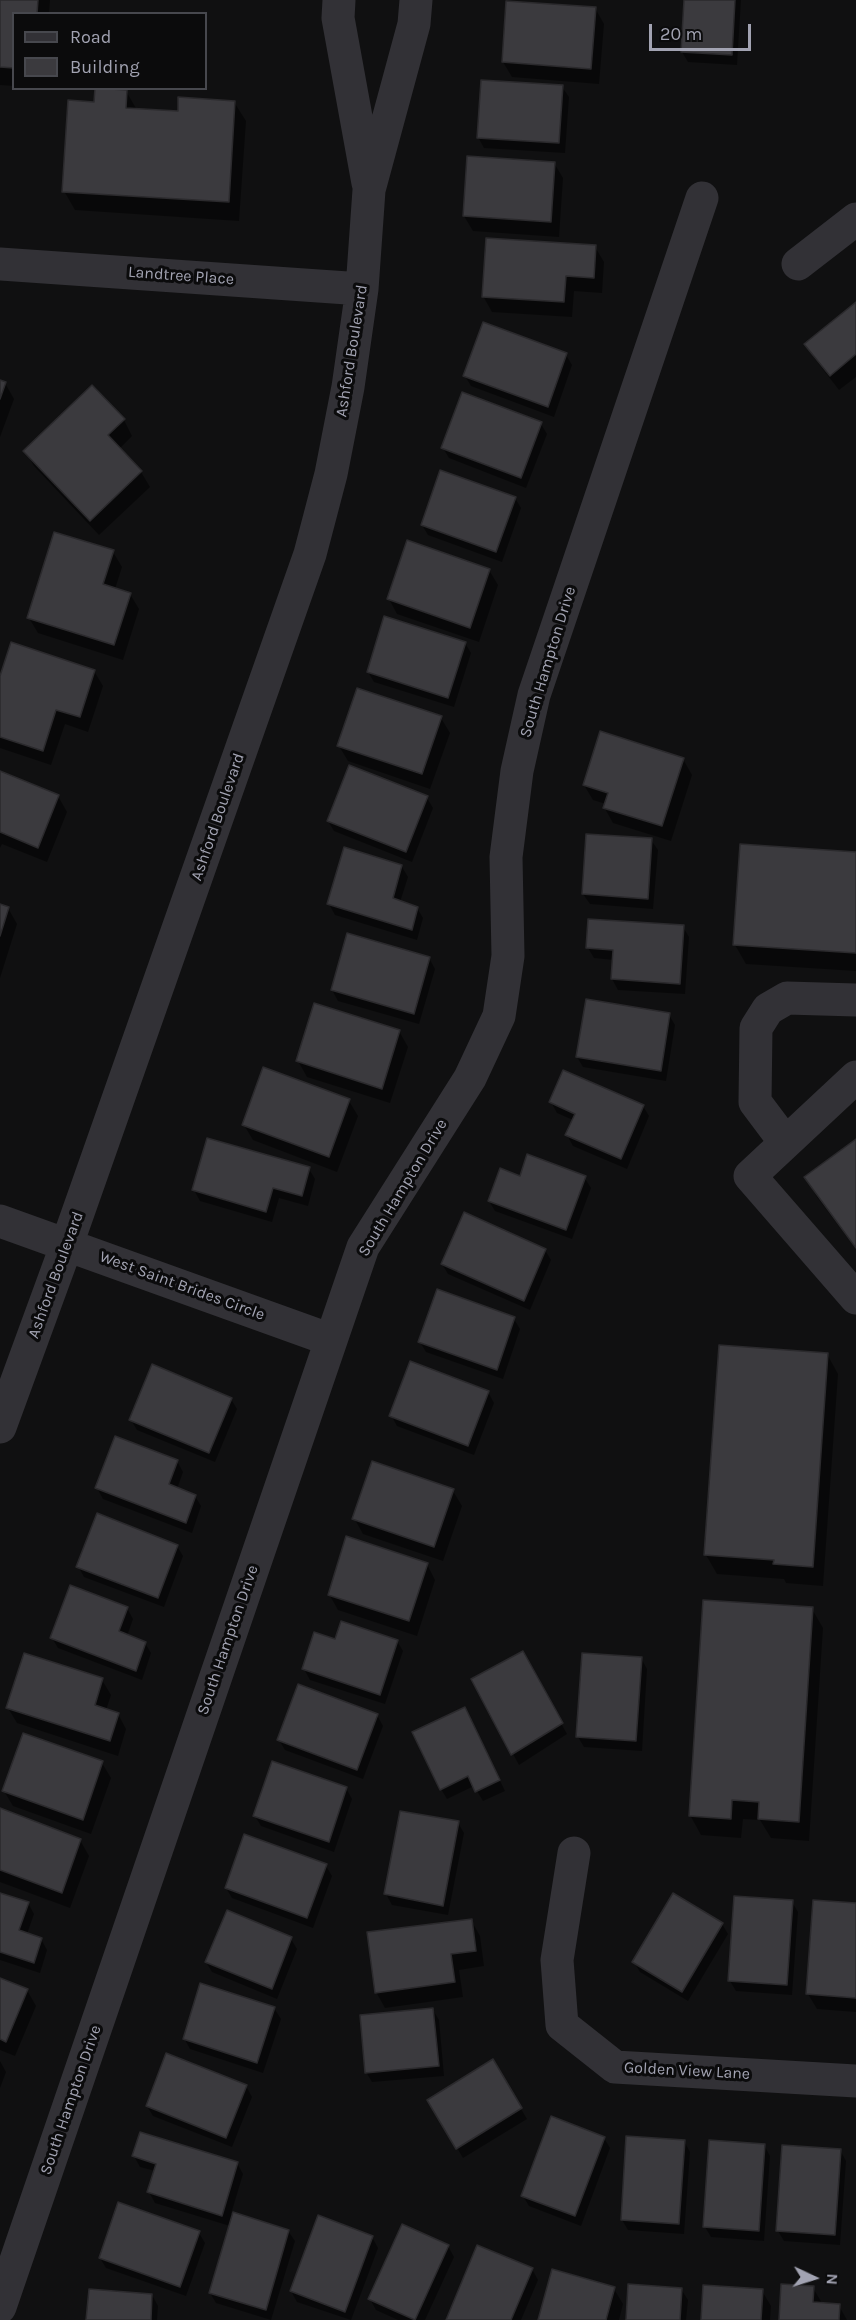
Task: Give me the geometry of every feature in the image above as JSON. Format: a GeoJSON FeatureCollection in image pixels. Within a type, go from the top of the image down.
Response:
{"type":"FeatureCollection","features":[{"type":"Feature","properties":{"kind":"street","name":"Ashford Boulevard"},"geometry":{"type":"LineString","coordinates":[[339,0],[338,18],[369,190]]}},
{"type":"Feature","properties":{"kind":"street","name":"Ashford Boulevard"},"geometry":{"type":"LineString","coordinates":[[0,1427],[67,1244],[310,555],[331,474],[348,387],[362,289],[369,190],[414,24],[416,0]]}},
{"type":"Feature","properties":{"kind":"street","name":"South Hampton Drive"},"geometry":{"type":"LineString","coordinates":[[0,2307],[363,1248],[470,1078],[500,1016],[508,956],[506,856],[517,771],[534,695],[702,198]]}},
{"type":"Feature","properties":{"kind":"street"},"geometry":{"type":"LineString","coordinates":[[798,264],[856,219]]}},
{"type":"Feature","properties":{"kind":"street","name":"Landtree Place"},"geometry":{"type":"LineString","coordinates":[[0,264],[362,289]]}},
{"type":"Feature","properties":{"kind":"street"},"geometry":{"type":"LineString","coordinates":[[785,1142],[755,1102],[756,1028],[768,1009],[787,998],[856,1000]]}},
{"type":"Feature","properties":{"kind":"street"},"geometry":{"type":"LineString","coordinates":[[856,1077],[750,1176],[856,1298]]}},
{"type":"Feature","properties":{"kind":"street","name":"West Saint Brides Circle"},"geometry":{"type":"LineString","coordinates":[[0,1221],[331,1340]]}},
{"type":"Feature","properties":{"kind":"street","name":"Golden View Lane"},"geometry":{"type":"LineString","coordinates":[[574,1853],[557,1960],[562,2025],[615,2067],[856,2081]]}},
{"type":"Feature","properties":{"kind":"building"},"geometry":{"type":"Polygon","coordinates":[[[0,0],[38,0],[37,12],[12,12],[12,68],[0,67],[0,0]]]}},
{"type":"Feature","properties":{"kind":"building"},"geometry":{"type":"Polygon","coordinates":[[[684,0],[735,0],[732,55],[681,52],[684,0]]]}},
{"type":"Feature","properties":{"kind":"building"},"geometry":{"type":"Polygon","coordinates":[[[506,1],[596,7],[591,69],[502,62],[506,1]]]}},
{"type":"Feature","properties":{"kind":"building"},"geometry":{"type":"Polygon","coordinates":[[[481,80],[563,85],[559,143],[477,138],[481,80]]]}},
{"type":"Feature","properties":{"kind":"building"},"geometry":{"type":"Polygon","coordinates":[[[95,90],[127,90],[126,108],[178,111],[178,97],[235,101],[229,202],[62,192],[68,100],[94,102],[95,90]]]}},
{"type":"Feature","properties":{"kind":"building"},"geometry":{"type":"Polygon","coordinates":[[[467,156],[555,162],[551,222],[463,216],[467,156]]]}},
{"type":"Feature","properties":{"kind":"building"},"geometry":{"type":"Polygon","coordinates":[[[486,238],[596,245],[594,278],[566,276],[564,302],[482,297],[486,238]]]}},
{"type":"Feature","properties":{"kind":"building"},"geometry":{"type":"Polygon","coordinates":[[[856,302],[856,354],[830,376],[804,344],[856,302]]]}},
{"type":"Feature","properties":{"kind":"building"},"geometry":{"type":"Polygon","coordinates":[[[483,322],[567,353],[548,407],[463,376],[483,322]]]}},
{"type":"Feature","properties":{"kind":"building"},"geometry":{"type":"Polygon","coordinates":[[[0,380],[6,382],[0,399],[0,380]]]}},
{"type":"Feature","properties":{"kind":"building"},"geometry":{"type":"Polygon","coordinates":[[[92,385],[125,419],[108,435],[142,471],[90,521],[23,451],[92,385]]]}},
{"type":"Feature","properties":{"kind":"building"},"geometry":{"type":"Polygon","coordinates":[[[462,392],[542,422],[521,478],[441,448],[462,392]]]}},
{"type":"Feature","properties":{"kind":"building"},"geometry":{"type":"Polygon","coordinates":[[[440,470],[516,497],[496,552],[421,525],[440,470]]]}},
{"type":"Feature","properties":{"kind":"building"},"geometry":{"type":"Polygon","coordinates":[[[54,532],[114,550],[103,584],[131,593],[114,645],[27,618],[54,532]]]}},
{"type":"Feature","properties":{"kind":"building"},"geometry":{"type":"Polygon","coordinates":[[[407,540],[490,569],[470,628],[387,599],[407,540]]]}},
{"type":"Feature","properties":{"kind":"building"},"geometry":{"type":"Polygon","coordinates":[[[384,616],[466,642],[448,698],[367,672],[384,616]]]}},
{"type":"Feature","properties":{"kind":"building"},"geometry":{"type":"Polygon","coordinates":[[[11,642],[95,670],[80,717],[56,710],[43,751],[0,737],[0,676],[11,642]]]}},
{"type":"Feature","properties":{"kind":"building"},"geometry":{"type":"Polygon","coordinates":[[[357,688],[442,716],[422,774],[337,746],[357,688]]]}},
{"type":"Feature","properties":{"kind":"building"},"geometry":{"type":"Polygon","coordinates":[[[600,731],[684,758],[662,826],[603,808],[608,793],[583,785],[600,731]]]}},
{"type":"Feature","properties":{"kind":"building"},"geometry":{"type":"Polygon","coordinates":[[[349,765],[428,796],[406,852],[327,821],[349,765]]]}},
{"type":"Feature","properties":{"kind":"building"},"geometry":{"type":"Polygon","coordinates":[[[0,771],[59,795],[38,848],[0,832],[0,771]]]}},
{"type":"Feature","properties":{"kind":"building"},"geometry":{"type":"Polygon","coordinates":[[[586,834],[652,838],[648,899],[582,894],[586,834]]]}},
{"type":"Feature","properties":{"kind":"building"},"geometry":{"type":"Polygon","coordinates":[[[740,844],[856,852],[856,953],[733,945],[740,844]]]}},
{"type":"Feature","properties":{"kind":"building"},"geometry":{"type":"Polygon","coordinates":[[[344,847],[402,865],[393,898],[418,907],[412,930],[327,904],[344,847]]]}},
{"type":"Feature","properties":{"kind":"building"},"geometry":{"type":"Polygon","coordinates":[[[0,904],[9,907],[0,936],[0,904]]]}},
{"type":"Feature","properties":{"kind":"building"},"geometry":{"type":"Polygon","coordinates":[[[588,919],[684,925],[680,984],[611,979],[613,950],[586,948],[588,919]]]}},
{"type":"Feature","properties":{"kind":"building"},"geometry":{"type":"Polygon","coordinates":[[[347,933],[430,957],[414,1014],[331,990],[347,933]]]}},
{"type":"Feature","properties":{"kind":"building"},"geometry":{"type":"Polygon","coordinates":[[[586,999],[670,1013],[661,1071],[576,1057],[586,999]]]}},
{"type":"Feature","properties":{"kind":"building"},"geometry":{"type":"Polygon","coordinates":[[[314,1003],[400,1030],[382,1089],[296,1061],[314,1003]]]}},
{"type":"Feature","properties":{"kind":"building"},"geometry":{"type":"Polygon","coordinates":[[[263,1067],[350,1099],[329,1157],[242,1125],[263,1067]]]}},
{"type":"Feature","properties":{"kind":"building"},"geometry":{"type":"Polygon","coordinates":[[[563,1070],[644,1105],[621,1159],[565,1135],[575,1114],[549,1102],[563,1070]]]}},
{"type":"Feature","properties":{"kind":"building"},"geometry":{"type":"Polygon","coordinates":[[[207,1138],[310,1167],[302,1196],[273,1188],[266,1212],[192,1190],[207,1138]]]}},
{"type":"Feature","properties":{"kind":"building"},"geometry":{"type":"Polygon","coordinates":[[[856,1139],[856,1248],[804,1177],[856,1139]]]}},
{"type":"Feature","properties":{"kind":"building"},"geometry":{"type":"Polygon","coordinates":[[[527,1154],[586,1176],[566,1230],[488,1201],[500,1168],[520,1176],[527,1154]]]}},
{"type":"Feature","properties":{"kind":"building"},"geometry":{"type":"Polygon","coordinates":[[[464,1212],[546,1249],[524,1301],[441,1264],[464,1212]]]}},
{"type":"Feature","properties":{"kind":"building"},"geometry":{"type":"Polygon","coordinates":[[[437,1289],[515,1317],[497,1370],[418,1342],[437,1289]]]}},
{"type":"Feature","properties":{"kind":"building"},"geometry":{"type":"Polygon","coordinates":[[[719,1345],[828,1353],[813,1567],[773,1564],[774,1560],[704,1555],[719,1345]]]}},
{"type":"Feature","properties":{"kind":"building"},"geometry":{"type":"Polygon","coordinates":[[[410,1361],[489,1391],[468,1446],[389,1416],[410,1361]]]}},
{"type":"Feature","properties":{"kind":"building"},"geometry":{"type":"Polygon","coordinates":[[[152,1364],[232,1398],[209,1453],[129,1420],[152,1364]]]}},
{"type":"Feature","properties":{"kind":"building"},"geometry":{"type":"Polygon","coordinates":[[[115,1436],[178,1460],[169,1484],[196,1495],[186,1523],[95,1488],[115,1436]]]}},
{"type":"Feature","properties":{"kind":"building"},"geometry":{"type":"Polygon","coordinates":[[[372,1461],[454,1489],[434,1547],[352,1519],[372,1461]]]}},
{"type":"Feature","properties":{"kind":"building"},"geometry":{"type":"Polygon","coordinates":[[[97,1513],[178,1545],[158,1598],[76,1567],[97,1513]]]}},
{"type":"Feature","properties":{"kind":"building"},"geometry":{"type":"Polygon","coordinates":[[[346,1536],[428,1563],[409,1621],[328,1595],[346,1536]]]}},
{"type":"Feature","properties":{"kind":"building"},"geometry":{"type":"Polygon","coordinates":[[[70,1585],[128,1607],[119,1631],[146,1642],[136,1671],[50,1638],[70,1585]]]}},
{"type":"Feature","properties":{"kind":"building"},"geometry":{"type":"Polygon","coordinates":[[[703,1600],[813,1607],[799,1822],[758,1819],[759,1802],[732,1800],[731,1819],[689,1816],[703,1600]]]}},
{"type":"Feature","properties":{"kind":"building"},"geometry":{"type":"Polygon","coordinates":[[[341,1621],[398,1640],[380,1695],[302,1669],[314,1632],[335,1639],[341,1621]]]}},
{"type":"Feature","properties":{"kind":"building"},"geometry":{"type":"Polygon","coordinates":[[[523,1651],[563,1723],[511,1755],[471,1679],[523,1651]]]}},
{"type":"Feature","properties":{"kind":"building"},"geometry":{"type":"Polygon","coordinates":[[[24,1653],[103,1678],[95,1705],[119,1713],[110,1741],[6,1708],[24,1653]]]}},
{"type":"Feature","properties":{"kind":"building"},"geometry":{"type":"Polygon","coordinates":[[[582,1653],[642,1657],[636,1741],[576,1737],[582,1653]]]}},
{"type":"Feature","properties":{"kind":"building"},"geometry":{"type":"Polygon","coordinates":[[[298,1684],[378,1714],[357,1770],[277,1740],[298,1684]]]}},
{"type":"Feature","properties":{"kind":"building"},"geometry":{"type":"Polygon","coordinates":[[[465,1707],[500,1780],[475,1792],[468,1776],[440,1790],[412,1732],[465,1707]]]}},
{"type":"Feature","properties":{"kind":"building"},"geometry":{"type":"Polygon","coordinates":[[[23,1733],[103,1761],[83,1820],[2,1791],[23,1733]]]}},
{"type":"Feature","properties":{"kind":"building"},"geometry":{"type":"Polygon","coordinates":[[[272,1761],[347,1787],[329,1842],[253,1816],[272,1761]]]}},
{"type":"Feature","properties":{"kind":"building"},"geometry":{"type":"Polygon","coordinates":[[[0,1808],[81,1839],[62,1893],[0,1870],[0,1808]]]}},
{"type":"Feature","properties":{"kind":"building"},"geometry":{"type":"Polygon","coordinates":[[[400,1811],[459,1821],[443,1906],[384,1894],[400,1811]]]}},
{"type":"Feature","properties":{"kind":"building"},"geometry":{"type":"Polygon","coordinates":[[[244,1834],[327,1864],[307,1918],[225,1888],[244,1834]]]}},
{"type":"Feature","properties":{"kind":"building"},"geometry":{"type":"Polygon","coordinates":[[[0,1893],[29,1902],[19,1930],[42,1938],[34,1963],[0,1952],[0,1893]]]}},
{"type":"Feature","properties":{"kind":"building"},"geometry":{"type":"Polygon","coordinates":[[[673,1893],[723,1923],[682,1992],[632,1962],[673,1893]]]}},
{"type":"Feature","properties":{"kind":"building"},"geometry":{"type":"Polygon","coordinates":[[[734,1896],[793,1900],[787,1985],[728,1981],[734,1896]]]}},
{"type":"Feature","properties":{"kind":"building"},"geometry":{"type":"Polygon","coordinates":[[[813,1900],[856,1903],[856,1998],[806,1994],[813,1900]]]}},
{"type":"Feature","properties":{"kind":"building"},"geometry":{"type":"Polygon","coordinates":[[[227,1910],[292,1937],[272,1989],[205,1962],[227,1910]]]}},
{"type":"Feature","properties":{"kind":"building"},"geometry":{"type":"Polygon","coordinates":[[[472,1919],[476,1951],[451,1954],[455,1982],[375,1993],[367,1932],[472,1919]]]}},
{"type":"Feature","properties":{"kind":"building"},"geometry":{"type":"Polygon","coordinates":[[[0,1978],[28,1989],[6,2042],[0,2039],[0,1978]]]}},
{"type":"Feature","properties":{"kind":"building"},"geometry":{"type":"Polygon","coordinates":[[[200,1983],[275,2007],[257,2063],[183,2039],[200,1983]]]}},
{"type":"Feature","properties":{"kind":"building"},"geometry":{"type":"Polygon","coordinates":[[[433,2008],[439,2066],[365,2073],[360,2015],[433,2008]]]}},
{"type":"Feature","properties":{"kind":"building"},"geometry":{"type":"Polygon","coordinates":[[[166,2053],[247,2085],[226,2138],[146,2106],[166,2053]]]}},
{"type":"Feature","properties":{"kind":"building"},"geometry":{"type":"Polygon","coordinates":[[[493,2059],[522,2108],[456,2149],[427,2100],[493,2059]]]}},
{"type":"Feature","properties":{"kind":"building"},"geometry":{"type":"Polygon","coordinates":[[[551,2116],[605,2137],[575,2216],[521,2196],[551,2116]]]}},
{"type":"Feature","properties":{"kind":"building"},"geometry":{"type":"Polygon","coordinates":[[[140,2132],[238,2162],[222,2216],[147,2192],[156,2164],[132,2156],[140,2132]]]}},
{"type":"Feature","properties":{"kind":"building"},"geometry":{"type":"Polygon","coordinates":[[[626,2136],[685,2140],[679,2224],[621,2220],[626,2136]]]}},
{"type":"Feature","properties":{"kind":"building"},"geometry":{"type":"Polygon","coordinates":[[[709,2140],[765,2144],[759,2231],[703,2227],[709,2140]]]}},
{"type":"Feature","properties":{"kind":"building"},"geometry":{"type":"Polygon","coordinates":[[[782,2145],[841,2149],[835,2235],[776,2231],[782,2145]]]}},
{"type":"Feature","properties":{"kind":"building"},"geometry":{"type":"Polygon","coordinates":[[[118,2202],[200,2231],[180,2287],[99,2258],[118,2202]]]}},
{"type":"Feature","properties":{"kind":"building"},"geometry":{"type":"Polygon","coordinates":[[[233,2212],[289,2230],[266,2310],[209,2293],[233,2212]]]}},
{"type":"Feature","properties":{"kind":"building"},"geometry":{"type":"Polygon","coordinates":[[[318,2215],[373,2236],[345,2312],[290,2291],[318,2215]]]}},
{"type":"Feature","properties":{"kind":"building"},"geometry":{"type":"Polygon","coordinates":[[[402,2224],[449,2245],[415,2320],[368,2299],[402,2224]]]}},
{"type":"Feature","properties":{"kind":"building"},"geometry":{"type":"Polygon","coordinates":[[[477,2245],[533,2268],[511,2320],[446,2320],[477,2245]]]}},
{"type":"Feature","properties":{"kind":"building"},"geometry":{"type":"Polygon","coordinates":[[[552,2269],[615,2287],[606,2320],[538,2320],[552,2269]]]}},
{"type":"Feature","properties":{"kind":"building"},"geometry":{"type":"Polygon","coordinates":[[[628,2284],[682,2288],[680,2320],[626,2320],[628,2284]]]}},
{"type":"Feature","properties":{"kind":"building"},"geometry":{"type":"Polygon","coordinates":[[[781,2284],[814,2286],[813,2302],[840,2304],[839,2320],[779,2320],[781,2284]]]}},
{"type":"Feature","properties":{"kind":"building"},"geometry":{"type":"Polygon","coordinates":[[[703,2285],[763,2289],[761,2320],[701,2320],[703,2285]]]}},
{"type":"Feature","properties":{"kind":"building"},"geometry":{"type":"Polygon","coordinates":[[[89,2289],[152,2294],[151,2320],[86,2320],[89,2289]]]}}]}
